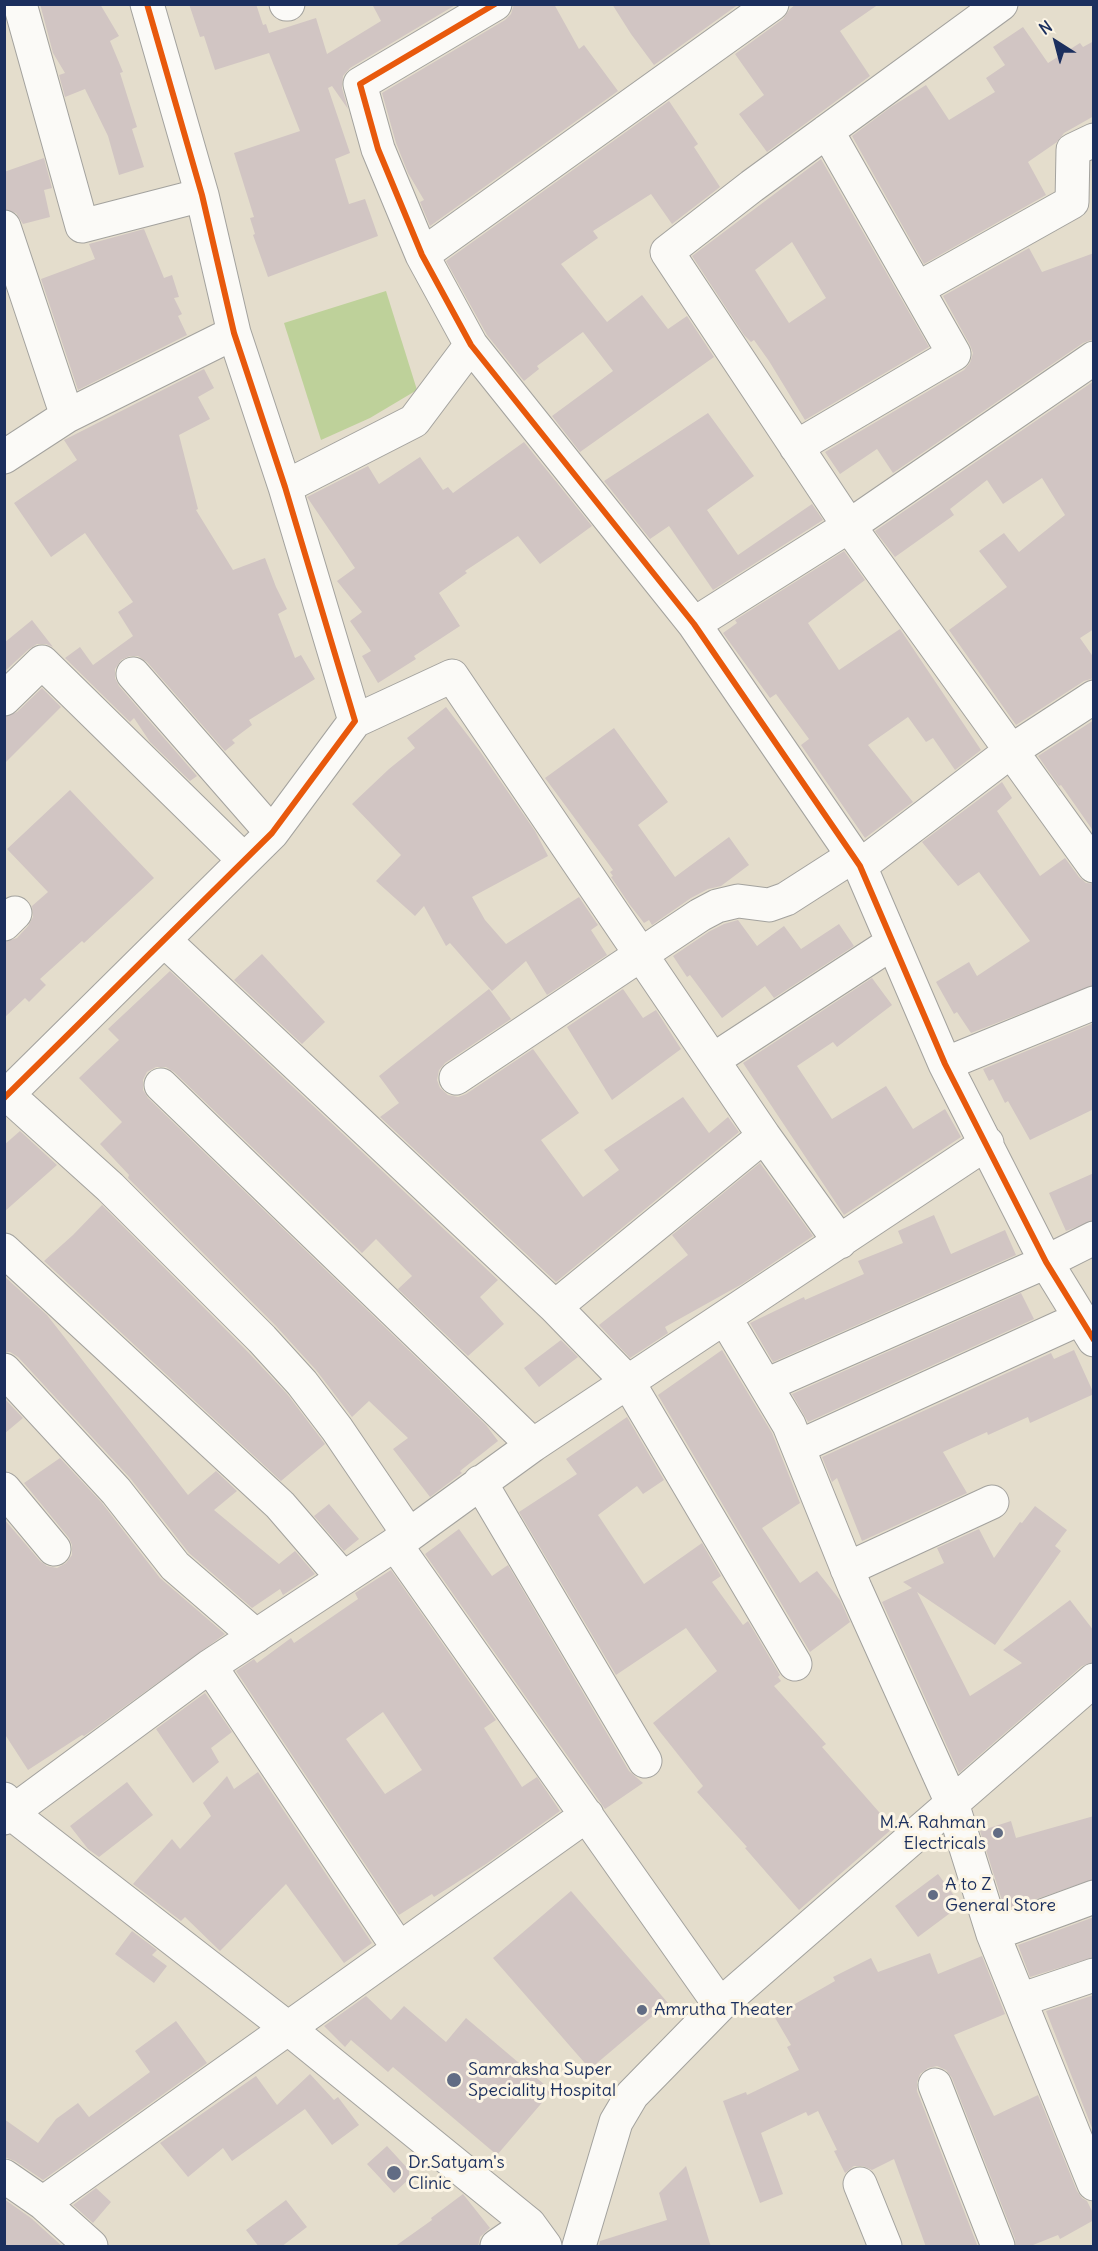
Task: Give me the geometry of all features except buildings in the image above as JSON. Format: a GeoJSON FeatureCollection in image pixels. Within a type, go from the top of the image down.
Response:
{"type":"FeatureCollection","features":[{"type":"Feature","properties":{"kind":"street"},"geometry":{"type":"LineString","coordinates":[[20,4],[82,226],[202,195]]}},
{"type":"Feature","properties":{"kind":"street"},"geometry":{"type":"LineString","coordinates":[[147,4],[202,195],[234,333],[285,487],[356,721]]}},
{"type":"Feature","properties":{"kind":"street"},"geometry":{"type":"LineString","coordinates":[[495,4],[360,84],[378,149],[422,255],[471,345],[694,624],[857,861],[945,1064],[1046,1262],[1086,1330],[798,1447]]}},
{"type":"Feature","properties":{"kind":"street"},"geometry":{"type":"LineString","coordinates":[[422,255],[772,4]]}},
{"type":"Feature","properties":{"kind":"street"},"geometry":{"type":"LineString","coordinates":[[1001,4],[752,186],[667,252],[849,526],[1094,866]]}},
{"type":"Feature","properties":{"kind":"street"},"geometry":{"type":"LineString","coordinates":[[796,447],[954,354],[827,131]]}},
{"type":"Feature","properties":{"kind":"street"},"geometry":{"type":"LineString","coordinates":[[917,289],[1072,202],[1073,150],[1094,140]]}},
{"type":"Feature","properties":{"kind":"street"},"geometry":{"type":"LineString","coordinates":[[4,227],[68,416]]}},
{"type":"Feature","properties":{"kind":"street"},"geometry":{"type":"LineString","coordinates":[[4,457],[68,416],[234,333]]}},
{"type":"Feature","properties":{"kind":"street"},"geometry":{"type":"LineString","coordinates":[[285,487],[414,422],[471,345]]}},
{"type":"Feature","properties":{"kind":"street"},"geometry":{"type":"LineString","coordinates":[[694,624],[849,526],[1094,358]]}},
{"type":"Feature","properties":{"kind":"street"},"geometry":{"type":"LineString","coordinates":[[4,699],[42,662],[244,860]]}},
{"type":"Feature","properties":{"kind":"street"},"geometry":{"type":"LineString","coordinates":[[133,674],[272,833]]}},
{"type":"Feature","properties":{"kind":"street"},"geometry":{"type":"LineString","coordinates":[[720,2005],[587,1815],[402,1540],[338,1429],[302,1383],[110,1187],[6,1097],[272,833],[356,721],[452,676],[764,1136],[840,1242]]}},
{"type":"Feature","properties":{"kind":"street"},"geometry":{"type":"LineString","coordinates":[[456,1077],[640,954],[717,906],[738,901],[769,905],[786,899],[857,861],[1011,751],[1094,697]]}},
{"type":"Feature","properties":{"kind":"street"},"geometry":{"type":"LineString","coordinates":[[164,940],[555,1307],[628,1382],[795,1664]]}},
{"type":"Feature","properties":{"kind":"street"},"geometry":{"type":"LineString","coordinates":[[713,1060],[892,943]]}},
{"type":"Feature","properties":{"kind":"street"},"geometry":{"type":"LineString","coordinates":[[945,1064],[1094,1003]]}},
{"type":"Feature","properties":{"kind":"street"},"geometry":{"type":"LineString","coordinates":[[161,1084],[533,1445]]}},
{"type":"Feature","properties":{"kind":"street"},"geometry":{"type":"LineString","coordinates":[[555,1307],[764,1136]]}},
{"type":"Feature","properties":{"kind":"street"},"geometry":{"type":"LineString","coordinates":[[537,2235],[289,2028],[7,1810],[210,1666],[402,1540],[533,1445],[987,1143]]}},
{"type":"Feature","properties":{"kind":"street"},"geometry":{"type":"LineString","coordinates":[[766,1385],[1046,1262],[1094,1238]]}},
{"type":"Feature","properties":{"kind":"street"},"geometry":{"type":"LineString","coordinates":[[4,1250],[280,1505],[344,1578]]}},
{"type":"Feature","properties":{"kind":"street"},"geometry":{"type":"LineString","coordinates":[[725,1318],[789,1425],[847,1569],[952,1803],[993,1934],[1094,2184]]}},
{"type":"Feature","properties":{"kind":"street"},"geometry":{"type":"LineString","coordinates":[[4,1370],[116,1491],[175,1566],[256,1636]]}},
{"type":"Feature","properties":{"kind":"street"},"geometry":{"type":"LineString","coordinates":[[480,1482],[645,1761]]}},
{"type":"Feature","properties":{"kind":"street"},"geometry":{"type":"LineString","coordinates":[[4,1489],[54,1550]]}},
{"type":"Feature","properties":{"kind":"street"},"geometry":{"type":"LineString","coordinates":[[847,1569],[992,1502]]}},
{"type":"Feature","properties":{"kind":"street"},"geometry":{"type":"LineString","coordinates":[[210,1666],[399,1949]]}},
{"type":"Feature","properties":{"kind":"street"},"geometry":{"type":"LineString","coordinates":[[579,2247],[616,2122],[632,2095],[720,2005],[1094,1680]]}},
{"type":"Feature","properties":{"kind":"street"},"geometry":{"type":"LineString","coordinates":[[43,2203],[587,1815]]}},
{"type":"Feature","properties":{"kind":"street"},"geometry":{"type":"LineString","coordinates":[[993,1934],[1094,1897]]}},
{"type":"Feature","properties":{"kind":"street"},"geometry":{"type":"LineString","coordinates":[[1020,2000],[1094,1976]]}},
{"type":"Feature","properties":{"kind":"street"},"geometry":{"type":"LineString","coordinates":[[935,2085],[998,2247]]}},
{"type":"Feature","properties":{"kind":"street"},"geometry":{"type":"LineString","coordinates":[[4,2176],[43,2203],[91,2247]]}},
{"type":"Feature","properties":{"kind":"street"},"geometry":{"type":"LineString","coordinates":[[860,2184],[885,2247]]}},
{"type":"Feature","properties":{"kind":"street"},"geometry":{"type":"LineString","coordinates":[[497,2247],[537,2235]]}},
{"type":"Feature","properties":{"kind":"green space"},"geometry":{"type":"Polygon","coordinates":[[[386,291],[417,390],[370,418],[321,440],[284,323],[386,291]]]}},
{"type":"Feature","properties":{"kind":"cycle path"},"geometry":{"type":"LineString","coordinates":[[4,1098],[272,833],[355,721],[285,487],[234,333],[202,195],[147,4]]}},
{"type":"Feature","properties":{"kind":"cycle path"},"geometry":{"type":"LineString","coordinates":[[495,4],[360,84],[378,149],[422,255],[471,345],[694,624],[860,866],[945,1064],[1046,1262],[1094,1340]]}},
{"type":"Feature","properties":{"kind":"place","name":"M.A. Rahman Electricals"},"geometry":{"type":"Point","coordinates":[998,1833]}},
{"type":"Feature","properties":{"kind":"place","name":"A to Z General Store"},"geometry":{"type":"Point","coordinates":[933,1895]}},
{"type":"Feature","properties":{"kind":"place","name":"Amrutha Theater"},"geometry":{"type":"Point","coordinates":[642,2010]}},
{"type":"Feature","properties":{"kind":"place","name":"Samraksha Super Speciality Hospital"},"geometry":{"type":"Point","coordinates":[454,2080]}},
{"type":"Feature","properties":{"kind":"place","name":"Dr.Satyam's Clinic"},"geometry":{"type":"Point","coordinates":[394,2173]}}]}
